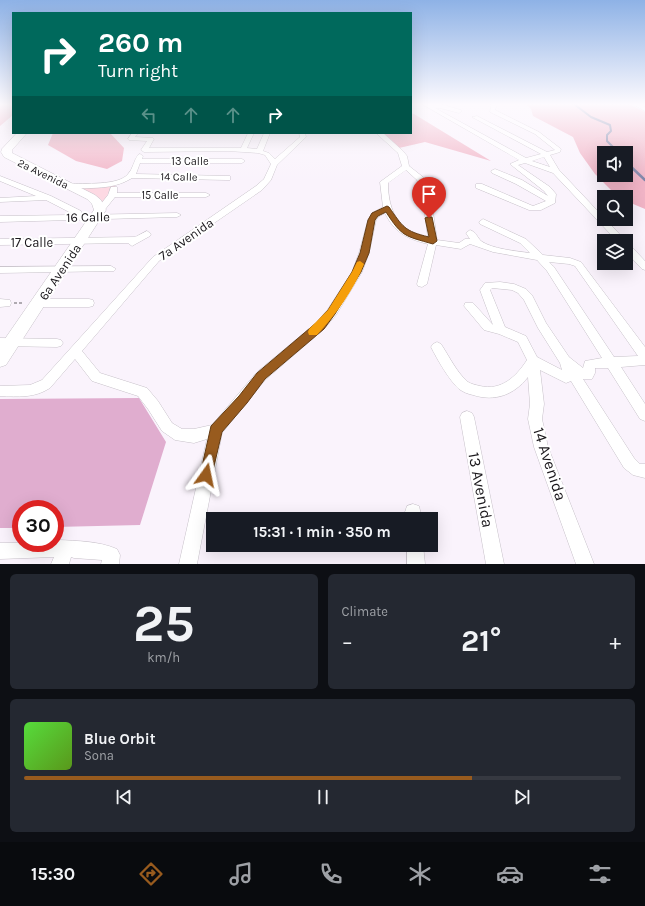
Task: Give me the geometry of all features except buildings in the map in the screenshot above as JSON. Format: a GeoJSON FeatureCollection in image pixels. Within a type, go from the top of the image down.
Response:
{"type":"FeatureCollection","features":[{"type":"Feature","properties":{"kind":"main road","name":"2a Avenida"},"geometry":{"type":"LineString","coordinates":[[21,134],[8,147],[7,154],[12,158],[94,199],[98,214]]}},
{"type":"Feature","properties":{"kind":"main road","name":"6a Avenida"},"geometry":{"type":"LineString","coordinates":[[0,360],[6,342],[33,303],[61,269],[98,214]]}},
{"type":"Feature","properties":{"kind":"street"},"geometry":{"type":"LineString","coordinates":[[470,130],[524,160],[556,172]]}},
{"type":"Feature","properties":{"kind":"street"},"geometry":{"type":"LineString","coordinates":[[502,130],[546,154],[556,172],[615,234]]}},
{"type":"Feature","properties":{"kind":"street"},"geometry":{"type":"LineString","coordinates":[[531,130],[546,138],[558,150],[513,164],[552,194],[552,201]]}},
{"type":"Feature","properties":{"kind":"street"},"geometry":{"type":"LineString","coordinates":[[69,186],[119,182],[131,176],[137,161],[151,139],[131,139],[134,134]]}},
{"type":"Feature","properties":{"kind":"street"},"geometry":{"type":"LineString","coordinates":[[243,150],[251,134]]}},
{"type":"Feature","properties":{"kind":"street"},"geometry":{"type":"LineString","coordinates":[[260,151],[267,134]]}},
{"type":"Feature","properties":{"kind":"street","name":"7a Avenida"},"geometry":{"type":"LineString","coordinates":[[0,391],[33,390],[46,384],[156,258],[259,188],[266,180],[274,164],[287,154],[303,137],[302,134]]}},
{"type":"Feature","properties":{"kind":"street"},"geometry":{"type":"LineString","coordinates":[[380,134],[403,153],[406,161],[406,167],[420,179],[426,191],[433,241],[422,284]]}},
{"type":"Feature","properties":{"kind":"street"},"geometry":{"type":"LineString","coordinates":[[146,148],[260,151],[267,154],[274,164]]}},
{"type":"Feature","properties":{"kind":"street","name":"13 Calle"},"geometry":{"type":"LineString","coordinates":[[137,161],[242,161]]}},
{"type":"Feature","properties":{"kind":"street"},"geometry":{"type":"LineString","coordinates":[[406,167],[384,182],[387,208],[399,227],[408,234],[433,241],[461,246],[468,241],[493,249],[541,258],[570,261],[578,264],[645,356]]}},
{"type":"Feature","properties":{"kind":"street"},"geometry":{"type":"LineString","coordinates":[[495,171],[519,182],[552,201]]}},
{"type":"Feature","properties":{"kind":"street","name":"14 Calle"},"geometry":{"type":"LineString","coordinates":[[131,176],[227,178]]}},
{"type":"Feature","properties":{"kind":"street"},"geometry":{"type":"LineString","coordinates":[[0,178],[48,198],[78,213],[74,217]]}},
{"type":"Feature","properties":{"kind":"street"},"geometry":{"type":"LineString","coordinates":[[519,182],[533,178]]}},
{"type":"Feature","properties":{"kind":"street","name":"6a Avenida"},"geometry":{"type":"LineString","coordinates":[[98,214],[113,195],[119,182]]}},
{"type":"Feature","properties":{"kind":"street"},"geometry":{"type":"LineString","coordinates":[[479,186],[532,208],[538,208],[552,201]]}},
{"type":"Feature","properties":{"kind":"street","name":"15 Calle"},"geometry":{"type":"LineString","coordinates":[[113,195],[209,194],[196,200]]}},
{"type":"Feature","properties":{"kind":"street"},"geometry":{"type":"LineString","coordinates":[[0,200],[48,198]]}},
{"type":"Feature","properties":{"kind":"street"},"geometry":{"type":"LineString","coordinates":[[188,564],[216,430],[261,376],[320,326],[332,312],[357,272],[364,253],[372,220],[375,215],[387,208]]}},
{"type":"Feature","properties":{"kind":"street","name":"16 Calle"},"geometry":{"type":"LineString","coordinates":[[0,219],[180,212],[168,219]]}},
{"type":"Feature","properties":{"kind":"street"},"geometry":{"type":"LineString","coordinates":[[483,222],[523,241],[551,269],[645,415]]}},
{"type":"Feature","properties":{"kind":"street"},"geometry":{"type":"LineString","coordinates":[[470,233],[478,243]]}},
{"type":"Feature","properties":{"kind":"street"},"geometry":{"type":"LineString","coordinates":[[127,246],[147,234]]}},
{"type":"Feature","properties":{"kind":"street","name":"17 Calle"},"geometry":{"type":"LineString","coordinates":[[0,242],[136,240]]}},
{"type":"Feature","properties":{"kind":"street"},"geometry":{"type":"LineString","coordinates":[[633,254],[645,267]]}},
{"type":"Feature","properties":{"kind":"street"},"geometry":{"type":"LineString","coordinates":[[0,270],[111,269]]}},
{"type":"Feature","properties":{"kind":"street"},"geometry":{"type":"LineString","coordinates":[[469,306],[488,327],[501,330],[485,290],[489,286],[500,285],[514,287],[522,291],[528,298],[542,325],[629,463],[634,468],[645,471]]}},
{"type":"Feature","properties":{"kind":"street"},"geometry":{"type":"LineString","coordinates":[[33,303],[89,304]]}},
{"type":"Feature","properties":{"kind":"street","name":"14 Avenida"},"geometry":{"type":"LineString","coordinates":[[501,330],[522,339],[533,360],[537,404],[535,419],[541,447],[585,564]]}},
{"type":"Feature","properties":{"kind":"street"},"geometry":{"type":"LineString","coordinates":[[6,342],[57,343]]}},
{"type":"Feature","properties":{"kind":"street"},"geometry":{"type":"LineString","coordinates":[[437,347],[464,385],[483,393],[501,392],[509,388],[527,372],[533,360],[566,378],[569,374],[565,361]]}},
{"type":"Feature","properties":{"kind":"street"},"geometry":{"type":"LineString","coordinates":[[75,350],[96,377],[142,392],[154,405],[167,427],[180,435],[194,436],[216,430]]}},
{"type":"Feature","properties":{"kind":"street"},"geometry":{"type":"LineString","coordinates":[[565,361],[581,374],[588,375],[588,364],[645,360]]}},
{"type":"Feature","properties":{"kind":"street","name":"13 Avenida"},"geometry":{"type":"LineString","coordinates":[[467,417],[495,564]]}},
{"type":"Feature","properties":{"kind":"street"},"geometry":{"type":"LineString","coordinates":[[0,551],[63,557],[104,551],[111,560]]}},
{"type":"Feature","properties":{"kind":"street"},"geometry":{"type":"LineString","coordinates":[[415,552],[416,564]]}},
{"type":"Feature","properties":{"kind":"path"},"geometry":{"type":"LineString","coordinates":[[3,303],[33,303]]}},
{"type":"Feature","properties":{"kind":"shaded area"},"geometry":{"type":"Polygon","coordinates":[[[412,130],[441,130],[491,161],[425,142],[399,148],[380,134],[412,134],[412,130]]]}},
{"type":"Feature","properties":{"kind":"shaded area"},"geometry":{"type":"Polygon","coordinates":[[[560,130],[645,130],[645,209],[633,204],[633,190],[611,190],[603,182],[633,182],[633,146],[597,146],[597,176],[580,153],[573,137],[560,130]]]}},
{"type":"Feature","properties":{"kind":"shaded area"},"geometry":{"type":"Polygon","coordinates":[[[53,134],[111,134],[124,148],[122,161],[107,169],[76,161],[48,145],[53,134]]]}},
{"type":"Feature","properties":{"kind":"shaded area"},"geometry":{"type":"Polygon","coordinates":[[[116,183],[112,196],[106,205],[70,187],[116,183]]]}},
{"type":"Feature","properties":{"kind":"waterway"},"geometry":{"type":"LineString","coordinates":[[611,130],[607,135],[607,141],[612,146]]}},
{"type":"Feature","properties":{"kind":"waterway"},"geometry":{"type":"LineString","coordinates":[[633,169],[645,180]]}},
{"type":"Feature","properties":{"kind":"slow traffic"},"geometry":{"type":"LineString","coordinates":[[313,332],[332,312],[357,272],[360,264]]}},
{"type":"Feature","properties":{"kind":"route"},"geometry":{"type":"LineString","coordinates":[[206,475],[216,430],[261,376],[320,326],[332,312],[357,272],[364,253],[372,220],[375,215],[387,208],[399,227],[408,234],[433,241],[429,218]]}}]}
